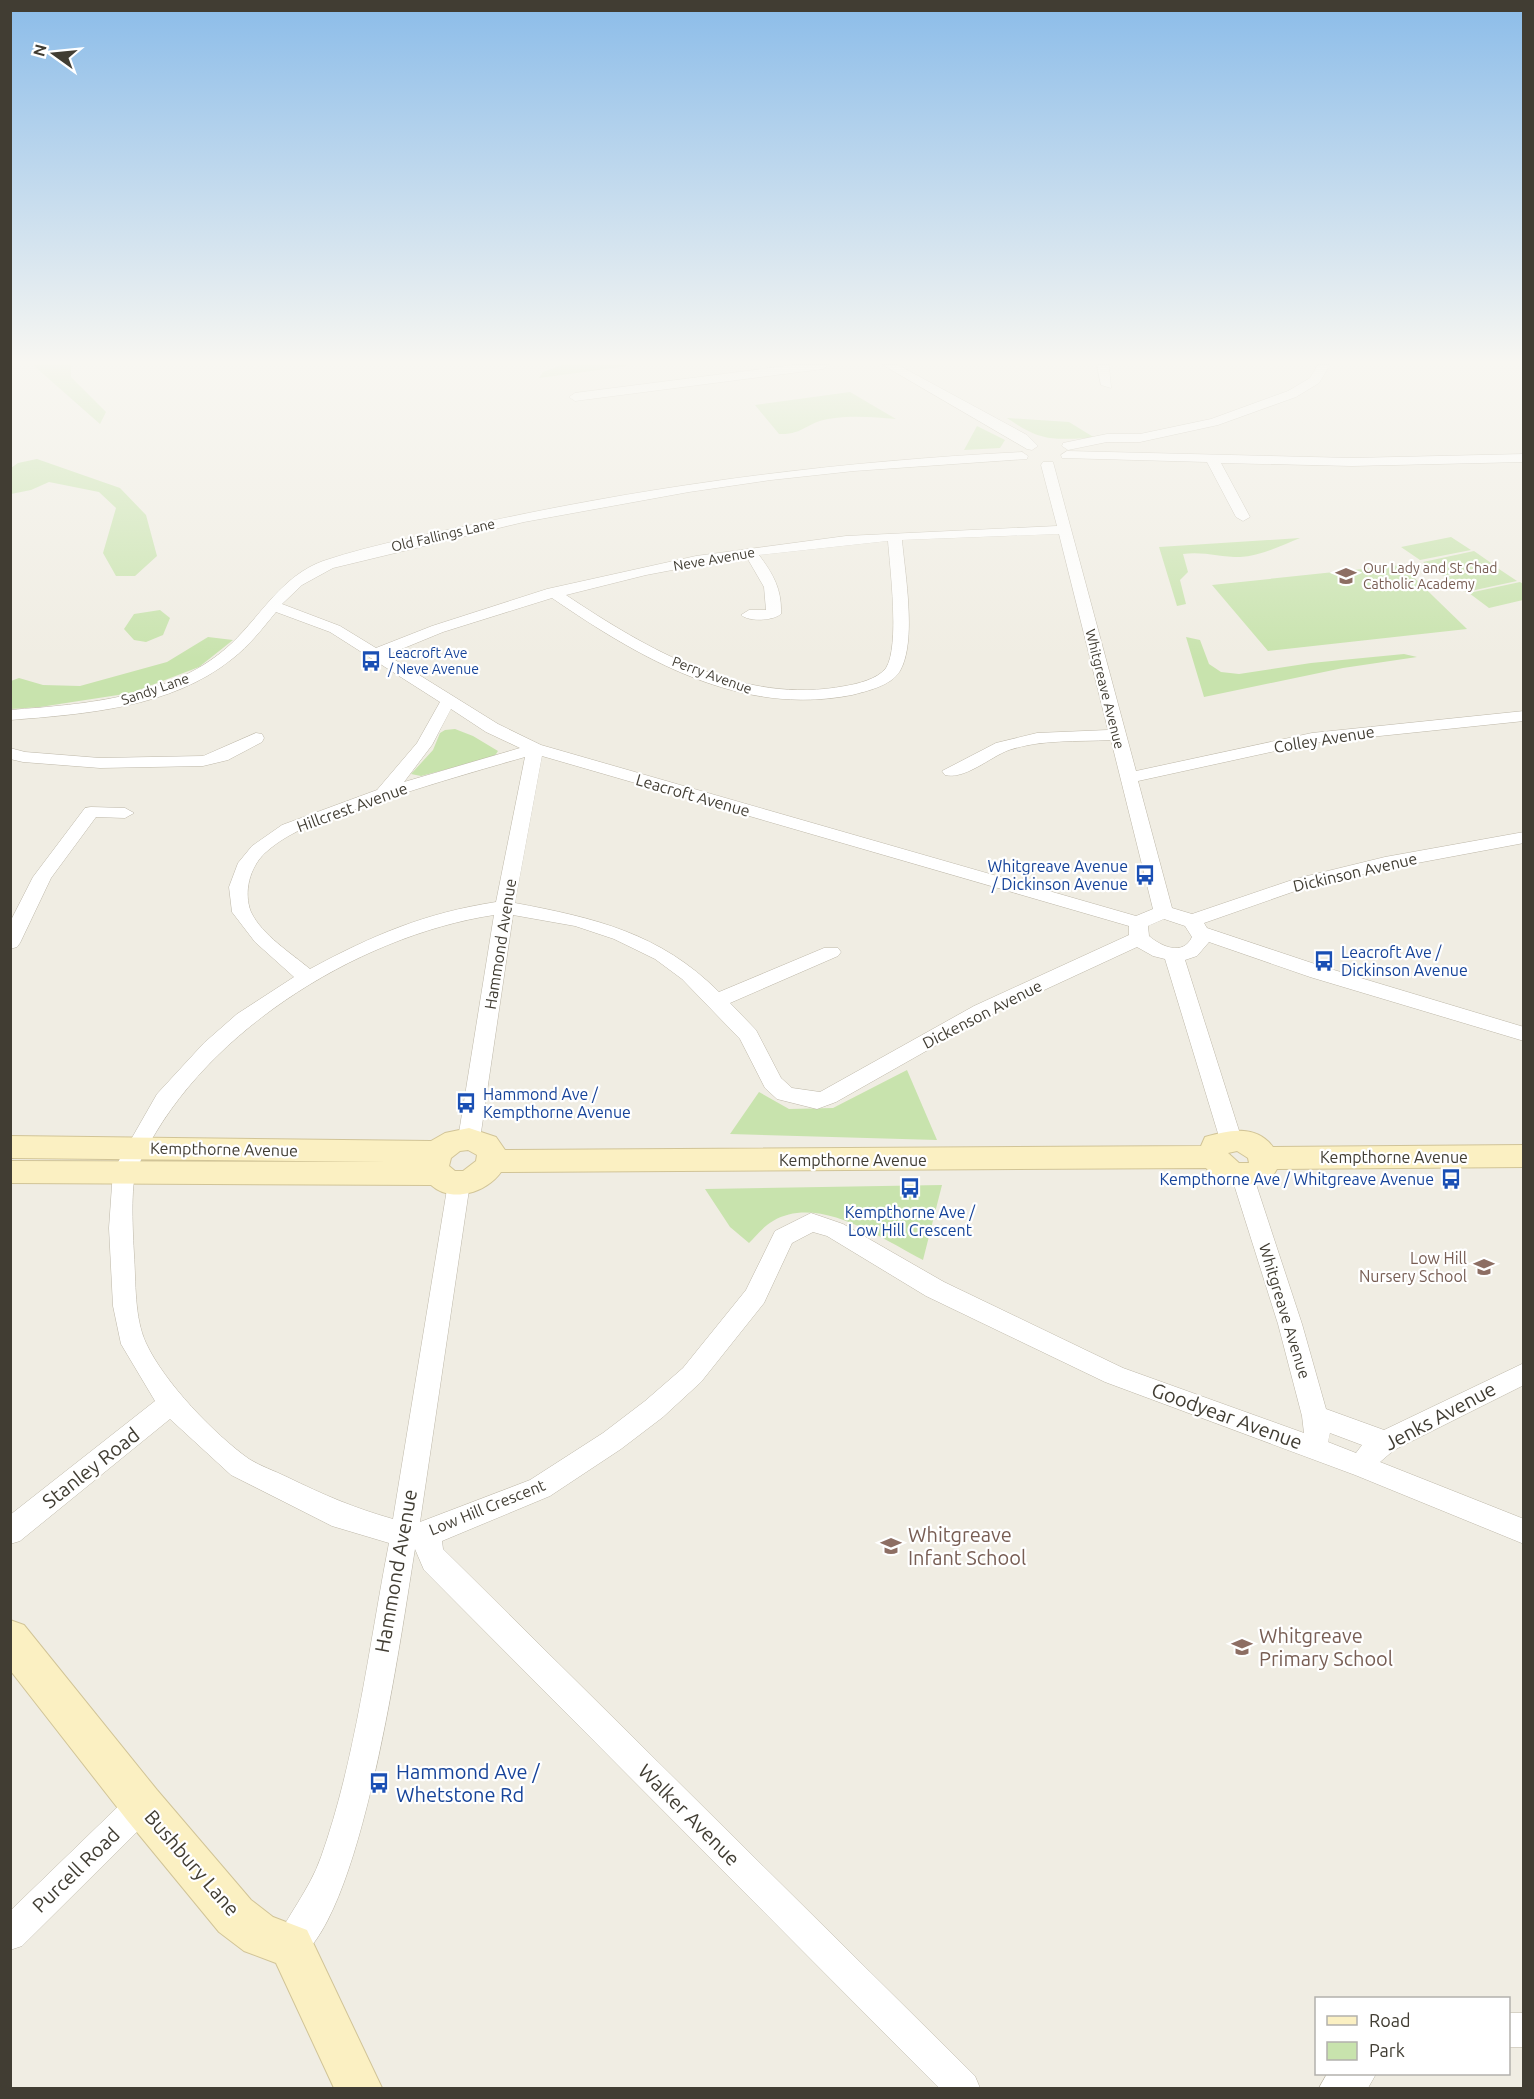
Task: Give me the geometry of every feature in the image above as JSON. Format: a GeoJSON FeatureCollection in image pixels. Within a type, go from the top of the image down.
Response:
{"type":"FeatureCollection","features":[{"type":"Feature","properties":{"kind":"street","name":"Old Fallings Lane"},"geometry":{"type":"LineString","coordinates":[[273,606],[299,580],[333,562],[535,514],[658,492],[790,473],[900,463]]}},
{"type":"Feature","properties":{"kind":"street"},"geometry":{"type":"LineString","coordinates":[[1036,463],[1048,465],[1060,463]]}},
{"type":"Feature","properties":{"kind":"street"},"geometry":{"type":"LineString","coordinates":[[1214,463],[1243,517]]}},
{"type":"Feature","properties":{"kind":"street","name":"Whitgreave Avenue"},"geometry":{"type":"LineString","coordinates":[[1048,465],[1127,778],[1164,913]]}},
{"type":"Feature","properties":{"kind":"street","name":"Neve Avenue"},"geometry":{"type":"LineString","coordinates":[[377,654],[406,639],[552,592],[619,576],[750,552],[895,536],[1064,530]]}},
{"type":"Feature","properties":{"kind":"street","name":"Perry Avenue"},"geometry":{"type":"LineString","coordinates":[[552,592],[603,628],[655,654],[713,678],[753,691],[784,696],[820,697],[841,694],[870,684],[892,671],[900,650],[895,536]]}},
{"type":"Feature","properties":{"kind":"street"},"geometry":{"type":"LineString","coordinates":[[749,615],[771,621],[773,587],[750,552]]}},
{"type":"Feature","properties":{"kind":"street","name":"Leacroft Avenue"},"geometry":{"type":"LineString","coordinates":[[273,606],[336,629],[492,728],[535,749],[1139,931],[1150,948],[1173,954]]}},
{"type":"Feature","properties":{"kind":"street","name":"Sandy Lane"},"geometry":{"type":"LineString","coordinates":[[10,715],[103,705],[171,686],[223,659],[239,646],[273,606]]}},
{"type":"Feature","properties":{"kind":"street"},"geometry":{"type":"LineString","coordinates":[[383,793],[414,760],[431,734],[442,708],[450,700]]}},
{"type":"Feature","properties":{"kind":"street","name":"Colley Avenue"},"geometry":{"type":"LineString","coordinates":[[1127,778],[1312,738],[1524,716]]}},
{"type":"Feature","properties":{"kind":"street"},"geometry":{"type":"LineString","coordinates":[[10,753],[23,757],[105,755],[203,761],[222,756],[250,734],[272,748]]}},
{"type":"Feature","properties":{"kind":"street"},"geometry":{"type":"LineString","coordinates":[[951,771],[1002,747],[1037,738],[1118,735]]}},
{"type":"Feature","properties":{"kind":"street","name":"Hillcrest Avenue"},"geometry":{"type":"LineString","coordinates":[[306,977],[254,928],[243,913],[238,895],[246,865],[258,850],[299,824],[383,793],[535,749]]}},
{"type":"Feature","properties":{"kind":"street","name":"Hammond Avenue"},"geometry":{"type":"LineString","coordinates":[[469,1139],[505,907],[535,749]]}},
{"type":"Feature","properties":{"kind":"street"},"geometry":{"type":"LineString","coordinates":[[10,943],[42,877],[91,812],[126,813]]}},
{"type":"Feature","properties":{"kind":"street","name":"Dickinson Avenue"},"geometry":{"type":"LineString","coordinates":[[1173,954],[1196,933],[1295,885],[1385,863],[1524,837]]}},
{"type":"Feature","properties":{"kind":"street"},"geometry":{"type":"LineString","coordinates":[[416,1534],[342,1517],[240,1467],[171,1404],[133,1344],[125,1306],[121,1228],[130,1159],[165,1099],[189,1070],[244,1019],[306,977],[374,943],[425,924],[472,912],[505,907],[579,921],[621,935],[662,955],[689,974],[716,1002],[831,952]]}},
{"type":"Feature","properties":{"kind":"street"},"geometry":{"type":"LineString","coordinates":[[1164,913],[1196,933],[1524,1034]]}},
{"type":"Feature","properties":{"kind":"street","name":"Dickenson Avenue"},"geometry":{"type":"LineString","coordinates":[[716,1002],[749,1035],[773,1083],[785,1094],[817,1101],[981,1011],[1139,931],[1149,916],[1164,913]]}},
{"type":"Feature","properties":{"kind":"street"},"geometry":{"type":"LineString","coordinates":[[1173,954],[1222,1149],[1224,1170],[1253,1166]]}},
{"type":"Feature","properties":{"kind":"street"},"geometry":{"type":"LineString","coordinates":[[469,1139],[481,1142],[490,1148],[493,1161],[482,1176],[445,1170],[449,1143],[469,1139]]}},
{"type":"Feature","properties":{"kind":"street","name":"Kempthorne Avenue"},"geometry":{"type":"LineString","coordinates":[[10,1147],[130,1159],[445,1170]]}},
{"type":"Feature","properties":{"kind":"street","name":"Kempthorne Avenue"},"geometry":{"type":"LineString","coordinates":[[493,1161],[1222,1149]]}},
{"type":"Feature","properties":{"kind":"street","name":"Kempthorne Avenue"},"geometry":{"type":"LineString","coordinates":[[1253,1166],[1524,1156]]}},
{"type":"Feature","properties":{"kind":"street","name":"Kempthorne Avenue"},"geometry":{"type":"LineString","coordinates":[[10,1172],[130,1159]]}},
{"type":"Feature","properties":{"kind":"street","name":"Whitgreave Avenue"},"geometry":{"type":"LineString","coordinates":[[1253,1166],[1290,1324],[1315,1416],[1317,1437],[1313,1448]]}},
{"type":"Feature","properties":{"kind":"street","name":"Hammond Avenue"},"geometry":{"type":"LineString","coordinates":[[291,1946],[317,1906],[337,1858],[359,1782],[416,1534],[445,1170]]}},
{"type":"Feature","properties":{"kind":"street","name":"Low Hill Crescent"},"geometry":{"type":"LineString","coordinates":[[416,1534],[540,1488],[612,1441],[654,1409],[699,1366],[755,1296],[783,1237],[802,1226],[812,1222],[835,1230],[935,1289]]}},
{"type":"Feature","properties":{"kind":"street","name":"Goodyear Avenue"},"geometry":{"type":"LineString","coordinates":[[935,1289],[1114,1375],[1364,1467],[1524,1532]]}},
{"type":"Feature","properties":{"kind":"street","name":"Jenks Avenue"},"geometry":{"type":"LineString","coordinates":[[1364,1467],[1368,1456],[1385,1442],[1524,1373]]}},
{"type":"Feature","properties":{"kind":"street","name":"Stanley Road"},"geometry":{"type":"LineString","coordinates":[[10,1532],[171,1404]]}},
{"type":"Feature","properties":{"kind":"street"},"geometry":{"type":"LineString","coordinates":[[1315,1416],[1385,1442]]}},
{"type":"Feature","properties":{"kind":"street","name":"Walker Avenue"},"geometry":{"type":"LineString","coordinates":[[416,1534],[429,1549],[434,1561],[963,2088]]}},
{"type":"Feature","properties":{"kind":"street","name":"Bushbury Lane"},"geometry":{"type":"LineString","coordinates":[[10,1638],[142,1805],[234,1916],[260,1935],[291,1946]]}},
{"type":"Feature","properties":{"kind":"street","name":"Purcell Road"},"geometry":{"type":"LineString","coordinates":[[10,1934],[142,1805]]}},
{"type":"Feature","properties":{"kind":"street"},"geometry":{"type":"LineString","coordinates":[[291,1946],[358,2088]]}},
{"type":"Feature","properties":{"kind":"street"},"geometry":{"type":"LineString","coordinates":[[1336,2088],[1356,2075]]}},
{"type":"Feature","properties":{"kind":"green space"},"geometry":{"type":"Polygon","coordinates":[[[18,463],[48,463],[120,488],[146,515],[157,556],[135,576],[116,576],[103,553],[116,508],[99,492],[49,482],[31,490],[11,494],[11,468],[18,463]]]}},
{"type":"Feature","properties":{"kind":"green space"},"geometry":{"type":"Polygon","coordinates":[[[1451,537],[1471,550],[1420,560],[1401,547],[1451,537]]]}},
{"type":"Feature","properties":{"kind":"green space"},"geometry":{"type":"Polygon","coordinates":[[[1300,538],[1248,556],[1183,554],[1188,572],[1180,580],[1186,604],[1177,606],[1159,547],[1300,538]]]}},
{"type":"Feature","properties":{"kind":"green space"},"geometry":{"type":"Polygon","coordinates":[[[1474,551],[1494,565],[1443,576],[1423,562],[1474,551]]]}},
{"type":"Feature","properties":{"kind":"green space"},"geometry":{"type":"Polygon","coordinates":[[[1401,565],[1467,629],[1268,651],[1212,585],[1401,565]]]}},
{"type":"Feature","properties":{"kind":"green space"},"geometry":{"type":"Polygon","coordinates":[[[1496,567],[1517,581],[1466,592],[1445,577],[1496,567]]]}},
{"type":"Feature","properties":{"kind":"green space"},"geometry":{"type":"Polygon","coordinates":[[[1520,582],[1523,584],[1523,600],[1489,608],[1469,593],[1520,582]]]}},
{"type":"Feature","properties":{"kind":"green space"},"geometry":{"type":"Polygon","coordinates":[[[160,610],[170,618],[163,635],[146,642],[134,640],[124,629],[134,614],[160,610]]]}},
{"type":"Feature","properties":{"kind":"green space"},"geometry":{"type":"Polygon","coordinates":[[[208,637],[233,640],[199,667],[131,693],[40,707],[11,709],[11,681],[19,678],[43,685],[80,686],[167,662],[208,637]]]}},
{"type":"Feature","properties":{"kind":"green space"},"geometry":{"type":"Polygon","coordinates":[[[1186,637],[1200,640],[1209,664],[1221,672],[1239,674],[1311,663],[1404,654],[1417,657],[1343,668],[1204,697],[1186,637]]]}},
{"type":"Feature","properties":{"kind":"green space"},"geometry":{"type":"Polygon","coordinates":[[[455,729],[473,736],[498,751],[494,757],[421,776],[411,774],[433,750],[440,733],[455,729]]]}},
{"type":"Feature","properties":{"kind":"green space"},"geometry":{"type":"Polygon","coordinates":[[[907,1070],[937,1140],[730,1134],[759,1092],[789,1109],[833,1108],[907,1070]]]}},
{"type":"Feature","properties":{"kind":"green space"},"geometry":{"type":"Polygon","coordinates":[[[942,1185],[923,1260],[850,1222],[810,1213],[791,1214],[773,1221],[749,1243],[730,1227],[705,1189],[942,1185]]]}},
{"type":"Feature","properties":{"kind":"place","name":"Our Lady and St Chad Catholic Academy"},"geometry":{"type":"Point","coordinates":[1346,576]}},
{"type":"Feature","properties":{"kind":"place","name":"Leacroft Ave / Neve Avenue"},"geometry":{"type":"Point","coordinates":[371,661]}},
{"type":"Feature","properties":{"kind":"place","name":"Whitgreave Avenue / Dickinson Avenue"},"geometry":{"type":"Point","coordinates":[1145,875]}},
{"type":"Feature","properties":{"kind":"place","name":"Leacroft Ave / Dickinson Avenue"},"geometry":{"type":"Point","coordinates":[1324,961]}},
{"type":"Feature","properties":{"kind":"place","name":"Hammond Ave / Kempthorne Avenue"},"geometry":{"type":"Point","coordinates":[466,1103]}},
{"type":"Feature","properties":{"kind":"place","name":"Kempthorne Ave / Whitgreave Avenue"},"geometry":{"type":"Point","coordinates":[1451,1179]}},
{"type":"Feature","properties":{"kind":"place","name":"Kempthorne Ave / Low Hill Crescent"},"geometry":{"type":"Point","coordinates":[910,1188]}},
{"type":"Feature","properties":{"kind":"place","name":"Low Hill Nursery School"},"geometry":{"type":"Point","coordinates":[1484,1267]}},
{"type":"Feature","properties":{"kind":"place","name":"Whitgreave Infant School"},"geometry":{"type":"Point","coordinates":[891,1546]}},
{"type":"Feature","properties":{"kind":"place","name":"Whitgreave Primary School"},"geometry":{"type":"Point","coordinates":[1242,1647]}},
{"type":"Feature","properties":{"kind":"place","name":"Hammond Ave / Whetstone Rd"},"geometry":{"type":"Point","coordinates":[379,1783]}}]}
